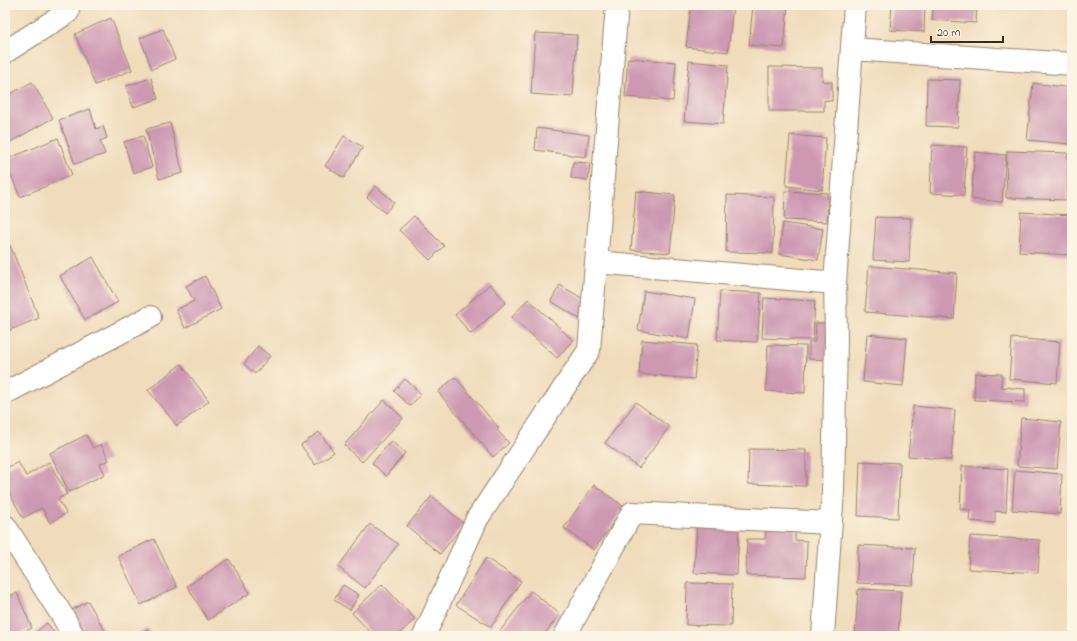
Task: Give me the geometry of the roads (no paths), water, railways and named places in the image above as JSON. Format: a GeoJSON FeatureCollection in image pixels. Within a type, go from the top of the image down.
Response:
{"type":"FeatureCollection","features":[{"type":"Feature","properties":{"kind":"street"},"geometry":{"type":"LineString","coordinates":[[5,52],[68,12],[65,5]]}},
{"type":"Feature","properties":{"kind":"street"},"geometry":{"type":"LineString","coordinates":[[424,636],[477,519],[589,350],[617,5]]}},
{"type":"Feature","properties":{"kind":"street"},"geometry":{"type":"LineString","coordinates":[[823,636],[833,491],[836,340],[835,283],[855,5]]}},
{"type":"Feature","properties":{"kind":"street"},"geometry":{"type":"LineString","coordinates":[[852,50],[1072,64]]}},
{"type":"Feature","properties":{"kind":"street"},"geometry":{"type":"LineString","coordinates":[[596,262],[835,283]]}},
{"type":"Feature","properties":{"kind":"street"},"geometry":{"type":"LineString","coordinates":[[5,393],[150,317]]}},
{"type":"Feature","properties":{"kind":"street"},"geometry":{"type":"LineString","coordinates":[[564,636],[632,513],[830,523]]}},
{"type":"Feature","properties":{"kind":"street"},"geometry":{"type":"LineString","coordinates":[[5,526],[65,620],[73,636]]}}]}
